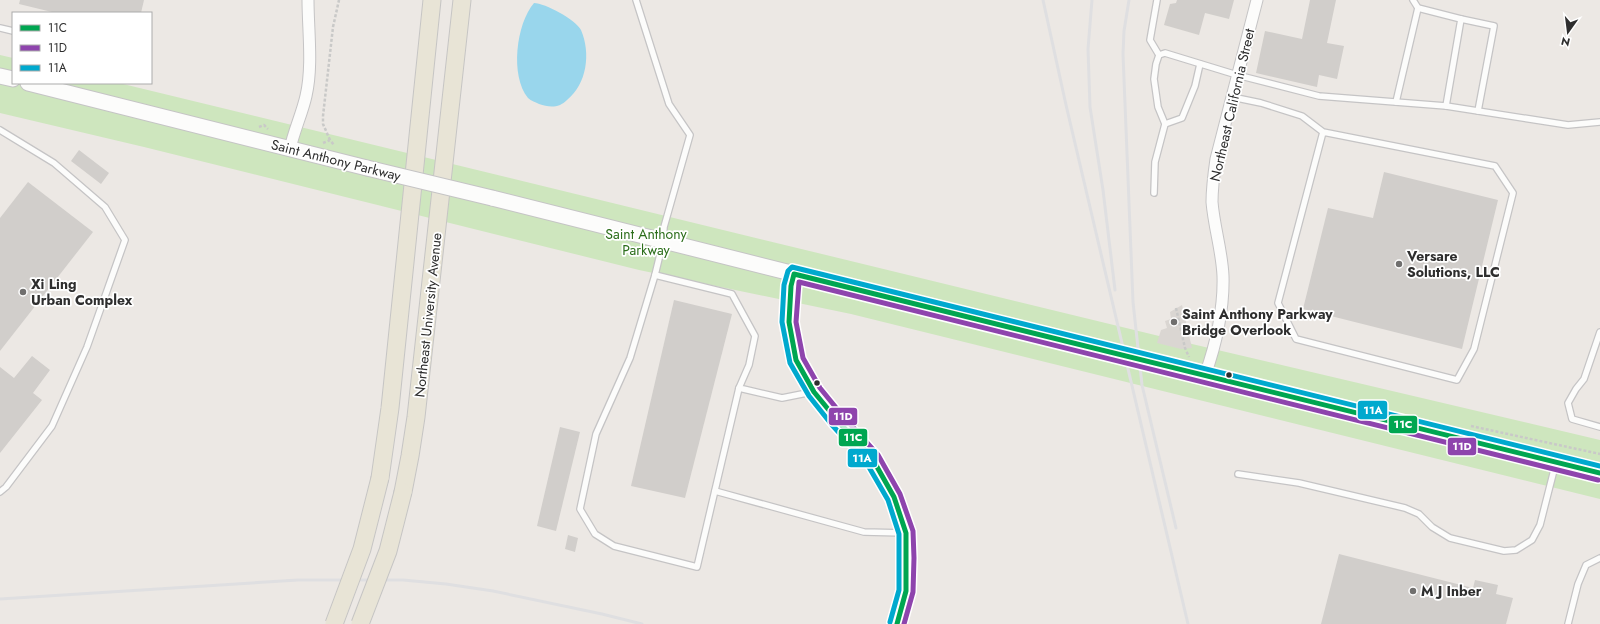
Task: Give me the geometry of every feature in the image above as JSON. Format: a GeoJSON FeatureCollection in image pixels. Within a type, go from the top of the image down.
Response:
{"type":"FeatureCollection","features":[{"type":"Feature","properties":{"kind":"main road","name":"Northeast University Avenue"},"geometry":{"type":"LineString","coordinates":[[334,624],[362,549],[380,478],[389,423],[432,0]]}},
{"type":"Feature","properties":{"kind":"main road","name":"Northeast University Avenue"},"geometry":{"type":"LineString","coordinates":[[360,624],[388,551],[403,492],[410,456],[420,388],[462,0]]}},
{"type":"Feature","properties":{"kind":"street"},"geometry":{"type":"LineString","coordinates":[[290,149],[306,95],[309,74],[308,0]]}},
{"type":"Feature","properties":{"kind":"street","name":"Northeast California Street"},"geometry":{"type":"LineString","coordinates":[[1205,375],[1210,362],[1219,321],[1223,276],[1212,202],[1213,180],[1216,159],[1257,0]]}},
{"type":"Feature","properties":{"kind":"street"},"geometry":{"type":"LineString","coordinates":[[0,76],[12,79]]}},
{"type":"Feature","properties":{"kind":"street","name":"Saint Anthony Parkway"},"geometry":{"type":"LineString","coordinates":[[32,84],[663,242],[1600,473]]}},
{"type":"Feature","properties":{"kind":"street"},"geometry":{"type":"LineString","coordinates":[[794,274],[791,286],[789,322],[796,360],[814,392],[837,420],[872,458],[894,497],[906,533],[906,591],[897,624]]}},
{"type":"Feature","properties":{"kind":"lane"},"geometry":{"type":"LineString","coordinates":[[636,0],[669,104],[690,135],[664,227],[663,242],[655,275],[630,358],[596,434],[580,509],[595,534],[614,546],[697,567],[739,388],[749,365],[755,336],[732,294],[655,275]]}},
{"type":"Feature","properties":{"kind":"lane"},"geometry":{"type":"LineString","coordinates":[[1157,0],[1150,40],[1160,55]]}},
{"type":"Feature","properties":{"kind":"lane"},"geometry":{"type":"LineString","coordinates":[[1413,0],[1418,8],[1494,26],[1478,111]]}},
{"type":"Feature","properties":{"kind":"lane"},"geometry":{"type":"LineString","coordinates":[[1396,102],[1418,8]]}},
{"type":"Feature","properties":{"kind":"lane"},"geometry":{"type":"LineString","coordinates":[[1446,106],[1460,19]]}},
{"type":"Feature","properties":{"kind":"lane"},"geometry":{"type":"LineString","coordinates":[[0,28],[12,31]]}},
{"type":"Feature","properties":{"kind":"lane"},"geometry":{"type":"LineString","coordinates":[[1154,193],[1155,162],[1165,124],[1158,107],[1154,79],[1156,64],[1160,55],[1165,53],[1237,75],[1319,96],[1446,106],[1568,125],[1600,122]]}},
{"type":"Feature","properties":{"kind":"lane"},"geometry":{"type":"LineString","coordinates":[[1165,124],[1182,118],[1195,86],[1200,64]]}},
{"type":"Feature","properties":{"kind":"lane"},"geometry":{"type":"LineString","coordinates":[[1232,97],[1261,103],[1302,116],[1323,132],[1494,166],[1513,193],[1474,349],[1457,380],[1296,338],[1278,303],[1323,132]]}},
{"type":"Feature","properties":{"kind":"lane"},"geometry":{"type":"LineString","coordinates":[[0,492],[6,487],[52,426],[87,347],[125,240],[105,207],[54,163],[1,131]]}},
{"type":"Feature","properties":{"kind":"lane"},"geometry":{"type":"LineString","coordinates":[[1600,332],[1584,379],[1568,403],[1569,412],[1572,418],[1600,427]]}},
{"type":"Feature","properties":{"kind":"lane"},"geometry":{"type":"LineString","coordinates":[[739,388],[782,398],[814,392]]}},
{"type":"Feature","properties":{"kind":"lane"},"geometry":{"type":"LineString","coordinates":[[1238,474],[1299,483],[1405,508],[1419,514],[1432,527],[1450,538],[1504,551],[1516,550],[1532,540],[1540,525],[1556,462]]}},
{"type":"Feature","properties":{"kind":"lane"},"geometry":{"type":"LineString","coordinates":[[715,491],[864,532],[906,533]]}},
{"type":"Feature","properties":{"kind":"lane"},"geometry":{"type":"LineString","coordinates":[[1568,624],[1578,584],[1586,565],[1600,558]]}},
{"type":"Feature","properties":{"kind":"path"},"geometry":{"type":"LineString","coordinates":[[330,140],[324,124],[323,116],[333,27],[339,0]]}},
{"type":"Feature","properties":{"kind":"path"},"geometry":{"type":"LineString","coordinates":[[1176,308],[1185,348],[1189,356]]}},
{"type":"Feature","properties":{"kind":"path"},"geometry":{"type":"LineString","coordinates":[[1544,441],[1600,454]]}},
{"type":"Feature","properties":{"kind":"green space","name":"Saint Anthony Parkway"},"geometry":{"type":"Polygon","coordinates":[[[0,55],[12,58],[12,84],[123,84],[1192,344],[1600,440],[1600,499],[851,314],[639,270],[144,147],[0,113],[0,55]]]}},
{"type":"Feature","properties":{"kind":"shaded area"},"geometry":{"type":"Polygon","coordinates":[[[1182,305],[1192,348],[1181,349],[1157,343],[1161,330],[1167,328],[1165,321],[1171,319],[1170,312],[1182,305]]]}},
{"type":"Feature","properties":{"kind":"water"},"geometry":{"type":"Polygon","coordinates":[[[534,3],[560,13],[578,26],[581,30],[586,48],[585,68],[579,86],[564,102],[560,105],[552,107],[539,104],[529,99],[522,88],[519,77],[517,64],[519,36],[528,12],[534,3]]]}},
{"type":"Feature","properties":{"kind":"building"},"geometry":{"type":"Polygon","coordinates":[[[20,0],[144,0],[141,12],[52,12],[19,4],[20,0]]]}},
{"type":"Feature","properties":{"kind":"building"},"geometry":{"type":"Polygon","coordinates":[[[1177,0],[1234,0],[1229,19],[1205,13],[1199,35],[1164,25],[1170,4],[1176,3],[1177,0]]]}},
{"type":"Feature","properties":{"kind":"building"},"geometry":{"type":"Polygon","coordinates":[[[1310,0],[1336,0],[1327,43],[1344,46],[1337,79],[1319,75],[1317,87],[1256,73],[1265,31],[1302,39],[1310,0]]]}},
{"type":"Feature","properties":{"kind":"building"},"geometry":{"type":"Polygon","coordinates":[[[79,150],[109,173],[101,184],[71,161],[79,150]]]}},
{"type":"Feature","properties":{"kind":"building","name":"Versare Solutions, LLC"},"geometry":{"type":"Polygon","coordinates":[[[1384,172],[1498,200],[1462,349],[1303,309],[1328,208],[1373,218],[1384,172]]]}},
{"type":"Feature","properties":{"kind":"building","name":"Xi Ling Urban Complex"},"geometry":{"type":"Polygon","coordinates":[[[28,182],[93,232],[0,351],[0,218],[28,182]]]}},
{"type":"Feature","properties":{"kind":"building"},"geometry":{"type":"Polygon","coordinates":[[[674,300],[732,314],[685,498],[631,486],[674,300]]]}},
{"type":"Feature","properties":{"kind":"building"},"geometry":{"type":"Polygon","coordinates":[[[32,356],[50,370],[33,393],[42,400],[0,453],[0,367],[14,378],[32,356]]]}},
{"type":"Feature","properties":{"kind":"building"},"geometry":{"type":"Polygon","coordinates":[[[560,427],[580,432],[556,531],[537,526],[560,427]]]}},
{"type":"Feature","properties":{"kind":"building"},"geometry":{"type":"Polygon","coordinates":[[[568,535],[578,538],[575,552],[565,549],[568,535]]]}},
{"type":"Feature","properties":{"kind":"building","name":"M J Inber"},"geometry":{"type":"Polygon","coordinates":[[[1339,554],[1473,588],[1475,580],[1498,585],[1496,594],[1513,598],[1506,624],[1321,624],[1339,554]]]}},
{"type":"Feature","properties":{"kind":"railway"},"geometry":{"type":"LineString","coordinates":[[1043,0],[1066,105],[1188,624]]}},
{"type":"Feature","properties":{"kind":"railway"},"geometry":{"type":"LineString","coordinates":[[1092,0],[1088,49],[1090,107],[1103,190],[1115,290]]}},
{"type":"Feature","properties":{"kind":"railway"},"geometry":{"type":"LineString","coordinates":[[1129,0],[1124,31],[1123,54],[1133,302],[1142,385],[1176,528]]}},
{"type":"Feature","properties":{"kind":"railway"},"geometry":{"type":"LineString","coordinates":[[0,599],[298,580],[403,580],[446,584],[493,591],[642,624]]}},
{"type":"Feature","properties":{"kind":"transit line","name":"11A"},"geometry":{"type":"LineString","coordinates":[[890,622],[899,590],[899,534],[888,500],[866,462],[832,425],[809,396],[790,363],[782,322],[784,285],[788,271],[792,267],[1600,466]]}},
{"type":"Feature","properties":{"kind":"transit line","name":"11C"},"geometry":{"type":"LineString","coordinates":[[897,624],[906,591],[906,533],[894,497],[872,458],[837,420],[814,392],[796,360],[789,322],[791,286],[794,274],[1600,473]]}},
{"type":"Feature","properties":{"kind":"transit line","name":"11D"},"geometry":{"type":"LineString","coordinates":[[904,624],[913,592],[913,531],[900,494],[878,455],[820,388],[803,358],[796,322],[799,282],[1598,480]]}},
{"type":"Feature","properties":{"kind":"place","name":"Versare Solutions, LLC"},"geometry":{"type":"Point","coordinates":[1399,264]}},
{"type":"Feature","properties":{"kind":"place","name":"Xi Ling Urban Complex"},"geometry":{"type":"Point","coordinates":[23,292]}},
{"type":"Feature","properties":{"kind":"place","name":"Saint Anthony Parkway Bridge Overlook"},"geometry":{"type":"Point","coordinates":[1174,322]}},
{"type":"Feature","properties":{"kind":"place","name":"M J Inber"},"geometry":{"type":"Point","coordinates":[1413,591]}}]}
